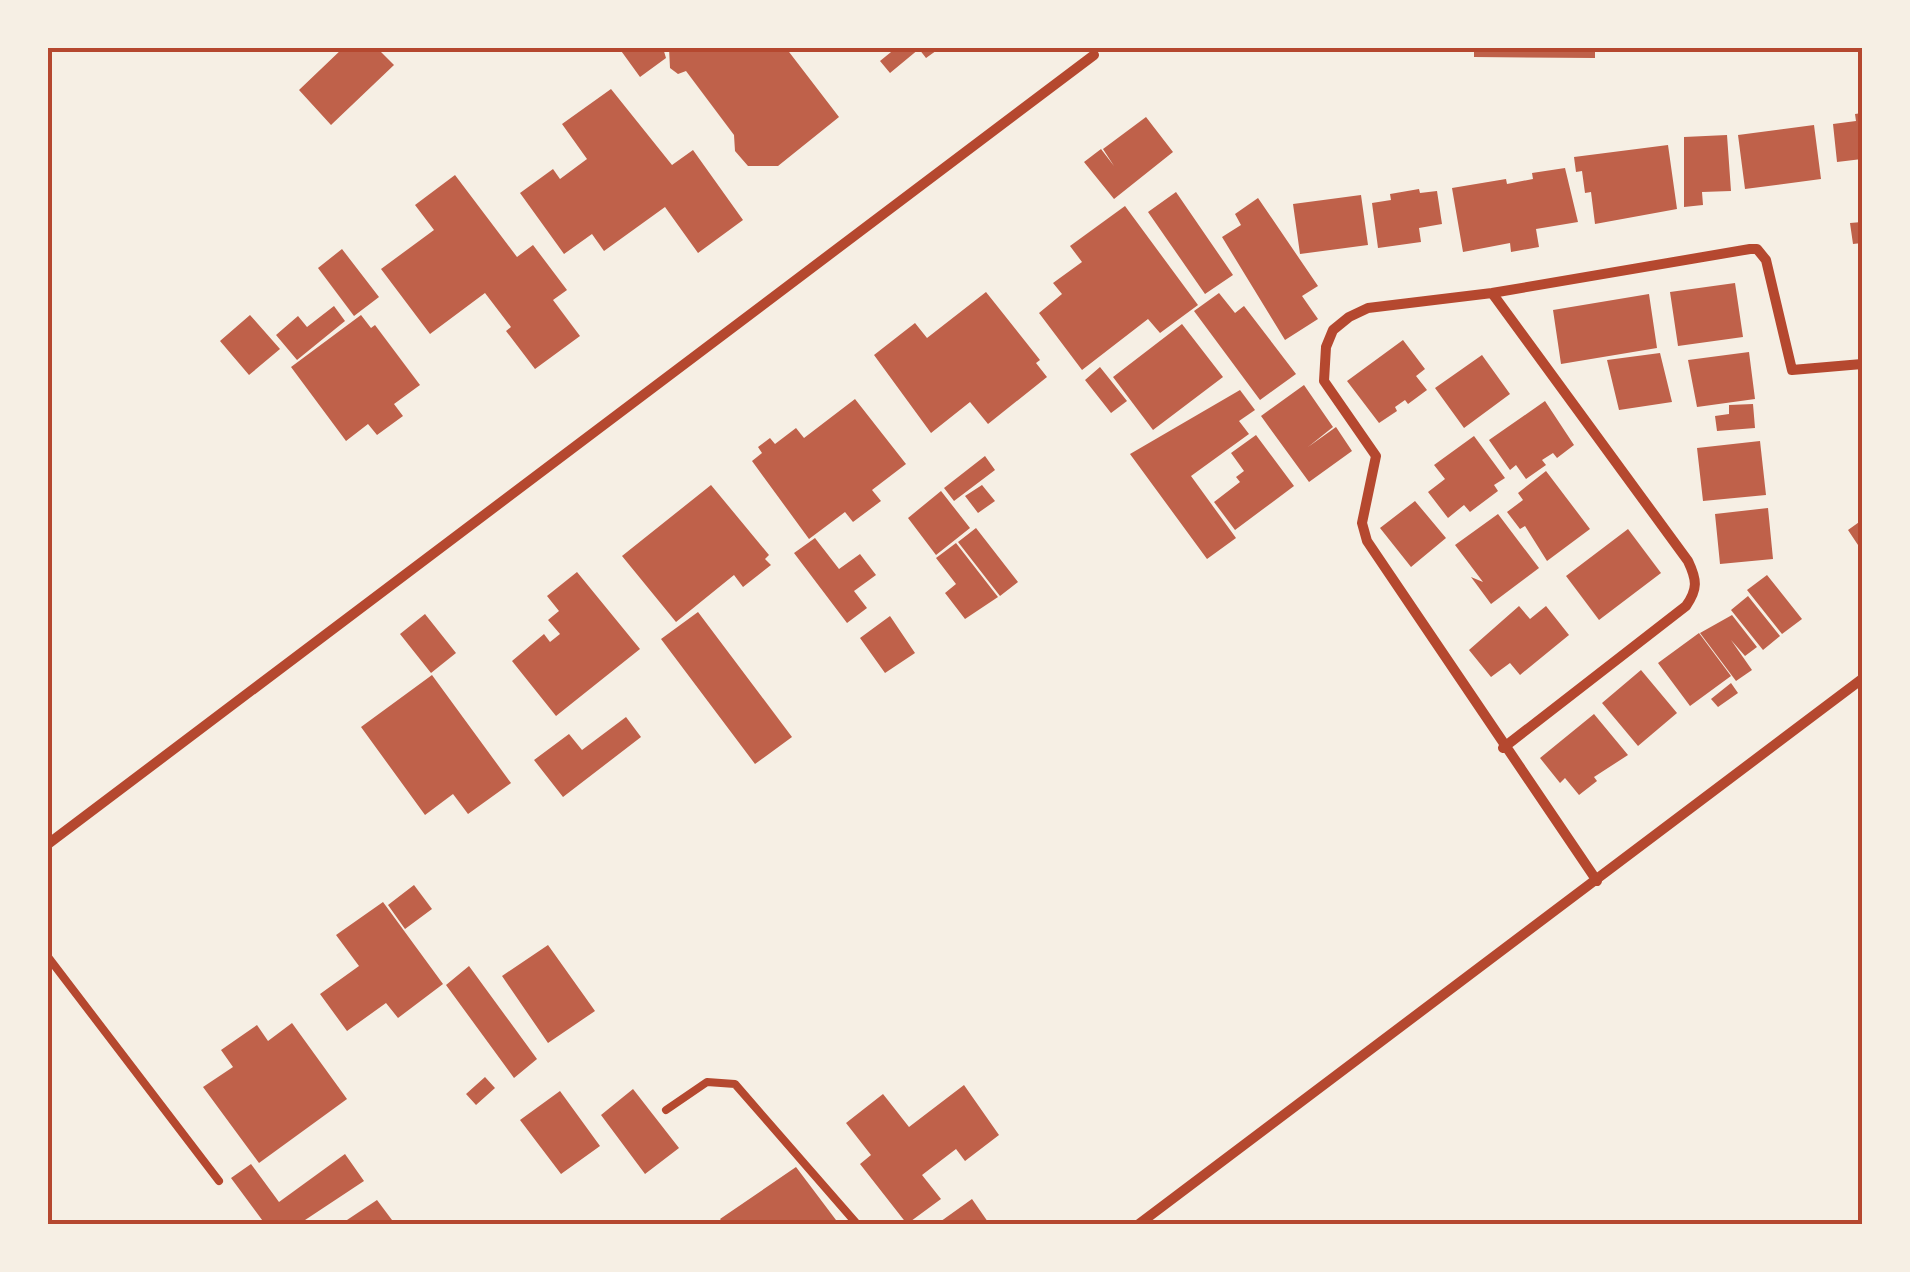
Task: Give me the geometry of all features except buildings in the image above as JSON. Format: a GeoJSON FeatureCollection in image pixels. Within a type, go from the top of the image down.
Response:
{"type":"FeatureCollection","features":[{"type":"Feature","properties":{"kind":"street"},"geometry":{"type":"LineString","coordinates":[[48,844],[1094,55]]}},
{"type":"Feature","properties":{"kind":"street"},"geometry":{"type":"LineString","coordinates":[[1597,881],[1503,748],[1367,541],[1362,523],[1376,456],[1332,395],[1323,367],[1333,330],[1368,308],[1757,250],[1766,260],[1792,370],[1862,364]]}},
{"type":"Feature","properties":{"kind":"street"},"geometry":{"type":"LineString","coordinates":[[1492,292],[1688,561],[1696,578],[1695,593],[1686,606],[1503,748]]}},
{"type":"Feature","properties":{"kind":"street"},"geometry":{"type":"LineString","coordinates":[[1139,1224],[1862,679]]}},
{"type":"Feature","properties":{"kind":"lane"},"geometry":{"type":"LineString","coordinates":[[48,957],[220,1180]]}},
{"type":"Feature","properties":{"kind":"lane"},"geometry":{"type":"LineString","coordinates":[[666,1110],[706,1082],[735,1084],[857,1224]]}}]}
